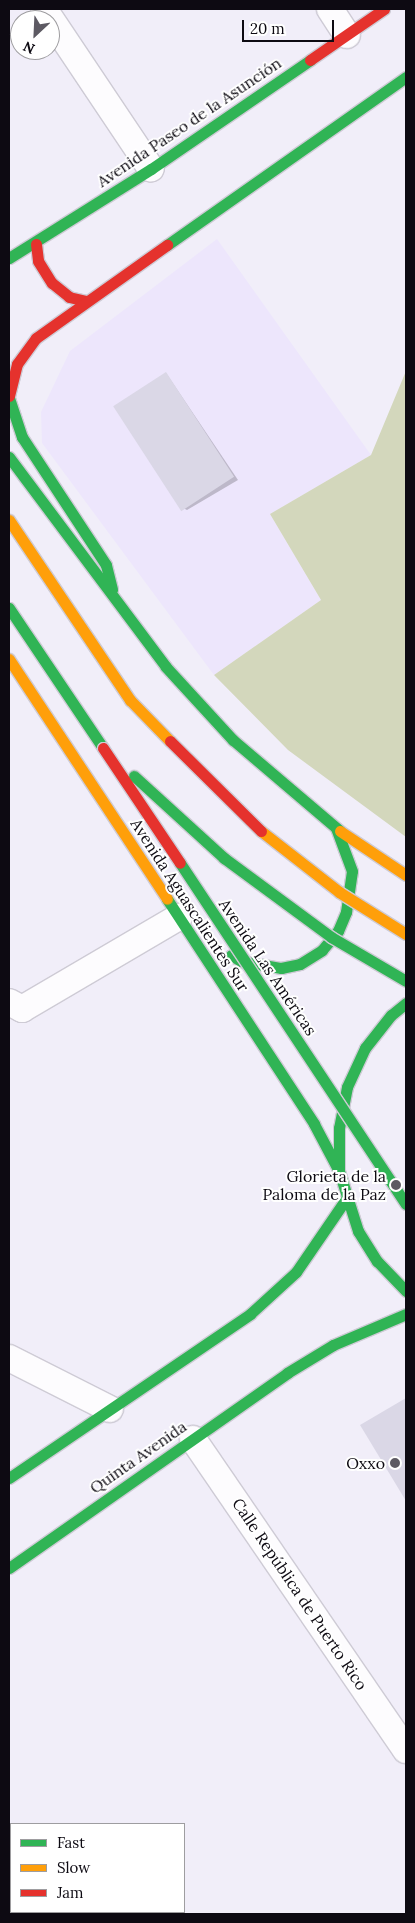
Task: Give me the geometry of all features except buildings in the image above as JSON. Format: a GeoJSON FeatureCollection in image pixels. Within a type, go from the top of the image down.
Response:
{"type":"FeatureCollection","features":[{"type":"Feature","properties":{"kind":"main road","name":"Avenida Paseo de la Asunción"},"geometry":{"type":"LineString","coordinates":[[9,258],[36,244],[151,169],[384,9]]}},
{"type":"Feature","properties":{"kind":"main road"},"geometry":{"type":"LineString","coordinates":[[114,595],[106,564],[22,437],[9,397],[17,364],[36,338],[87,301],[403,86]]}},
{"type":"Feature","properties":{"kind":"main road"},"geometry":{"type":"LineString","coordinates":[[36,244],[38,261],[52,283],[69,297],[87,301]]}},
{"type":"Feature","properties":{"kind":"main road"},"geometry":{"type":"LineString","coordinates":[[9,457],[166,667],[233,740],[336,828],[406,876]]}},
{"type":"Feature","properties":{"kind":"main road"},"geometry":{"type":"LineString","coordinates":[[9,520],[130,700],[251,823],[339,892],[406,934]]}},
{"type":"Feature","properties":{"kind":"main road","name":"Avenida Aguascalientes Sur"},"geometry":{"type":"LineString","coordinates":[[9,608],[103,748],[224,858],[331,937],[406,981]]}},
{"type":"Feature","properties":{"kind":"main road","name":"Avenida Aguascalientes Sur"},"geometry":{"type":"LineString","coordinates":[[9,659],[314,1124],[339,1171],[346,1199],[358,1231],[377,1261],[406,1291]]}},
{"type":"Feature","properties":{"kind":"main road","name":"Avenida Las Américas"},"geometry":{"type":"LineString","coordinates":[[103,748],[406,1204]]}},
{"type":"Feature","properties":{"kind":"main road"},"geometry":{"type":"LineString","coordinates":[[224,951],[241,961],[281,968],[300,964],[322,950],[338,931],[346,912],[352,872],[336,828]]}},
{"type":"Feature","properties":{"kind":"main road"},"geometry":{"type":"LineString","coordinates":[[179,918],[208,941]]}},
{"type":"Feature","properties":{"kind":"main road","name":"Avenida Aguascalientes Sur"},"geometry":{"type":"LineString","coordinates":[[339,1171],[339,1128],[347,1087],[365,1048],[391,1015],[406,1003]]}},
{"type":"Feature","properties":{"kind":"main road"},"geometry":{"type":"LineString","coordinates":[[9,1478],[250,1314],[296,1272],[346,1199]]}},
{"type":"Feature","properties":{"kind":"main road","name":"Quinta Avenida"},"geometry":{"type":"LineString","coordinates":[[9,1568],[287,1373],[333,1345],[406,1314]]}},
{"type":"Feature","properties":{"kind":"street"},"geometry":{"type":"LineString","coordinates":[[44,9],[151,169]]}},
{"type":"Feature","properties":{"kind":"street"},"geometry":{"type":"LineString","coordinates":[[330,9],[347,35]]}},
{"type":"Feature","properties":{"kind":"street"},"geometry":{"type":"LineString","coordinates":[[9,1002],[22,1009],[179,918]]}},
{"type":"Feature","properties":{"kind":"street"},"geometry":{"type":"LineString","coordinates":[[9,1358],[110,1409]]}},
{"type":"Feature","properties":{"kind":"street","name":"Calle República de Puerto Rico"},"geometry":{"type":"LineString","coordinates":[[193,1439],[406,1750]]}},
{"type":"Feature","properties":{"kind":"shaded area"},"geometry":{"type":"Polygon","coordinates":[[[217,239],[371,455],[270,514],[321,600],[214,675],[42,443],[41,412],[70,351],[217,239]]]}},
{"type":"Feature","properties":{"kind":"green space"},"geometry":{"type":"Polygon","coordinates":[[[406,371],[406,837],[288,750],[214,675],[321,600],[270,514],[371,455],[406,371]]]}},
{"type":"Feature","properties":{"kind":"traffic: fast"},"geometry":{"type":"LineString","coordinates":[[9,258],[151,169],[310,60]]}},
{"type":"Feature","properties":{"kind":"traffic: fast"},"geometry":{"type":"LineString","coordinates":[[167,245],[406,77]]}},
{"type":"Feature","properties":{"kind":"traffic: fast"},"geometry":{"type":"LineString","coordinates":[[9,398],[22,437],[106,565],[112,589]]}},
{"type":"Feature","properties":{"kind":"traffic: fast"},"geometry":{"type":"LineString","coordinates":[[9,457],[166,667],[233,740],[340,831]]}},
{"type":"Feature","properties":{"kind":"traffic: fast"},"geometry":{"type":"LineString","coordinates":[[9,608],[103,748]]}},
{"type":"Feature","properties":{"kind":"traffic: fast"},"geometry":{"type":"LineString","coordinates":[[134,776],[224,858],[331,937],[406,981]]}},
{"type":"Feature","properties":{"kind":"traffic: fast"},"geometry":{"type":"LineString","coordinates":[[231,955],[241,961],[281,968],[300,964],[322,950],[338,931],[346,912],[352,871],[336,828]]}},
{"type":"Feature","properties":{"kind":"traffic: fast"},"geometry":{"type":"LineString","coordinates":[[180,863],[406,1204]]}},
{"type":"Feature","properties":{"kind":"traffic: fast"},"geometry":{"type":"LineString","coordinates":[[167,899],[314,1124],[339,1171]]}},
{"type":"Feature","properties":{"kind":"traffic: fast"},"geometry":{"type":"LineString","coordinates":[[406,1003],[391,1015],[365,1048],[347,1087],[339,1128],[339,1171],[358,1231],[377,1261],[406,1291]]}},
{"type":"Feature","properties":{"kind":"traffic: fast"},"geometry":{"type":"LineString","coordinates":[[9,1478],[250,1314],[296,1272],[346,1199]]}},
{"type":"Feature","properties":{"kind":"traffic: fast"},"geometry":{"type":"LineString","coordinates":[[9,1568],[287,1373],[333,1345],[406,1314]]}},
{"type":"Feature","properties":{"kind":"traffic: slow"},"geometry":{"type":"LineString","coordinates":[[9,520],[130,700],[170,741]]}},
{"type":"Feature","properties":{"kind":"traffic: slow"},"geometry":{"type":"LineString","coordinates":[[9,659],[167,899]]}},
{"type":"Feature","properties":{"kind":"traffic: slow"},"geometry":{"type":"LineString","coordinates":[[261,831],[339,892],[406,934]]}},
{"type":"Feature","properties":{"kind":"traffic: slow"},"geometry":{"type":"LineString","coordinates":[[340,831],[406,875]]}},
{"type":"Feature","properties":{"kind":"traffic: jam"},"geometry":{"type":"LineString","coordinates":[[310,60],[384,9]]}},
{"type":"Feature","properties":{"kind":"traffic: jam"},"geometry":{"type":"LineString","coordinates":[[36,244],[38,261],[52,283],[69,297],[87,301]]}},
{"type":"Feature","properties":{"kind":"traffic: jam"},"geometry":{"type":"LineString","coordinates":[[9,396],[17,364],[36,338],[167,245]]}},
{"type":"Feature","properties":{"kind":"traffic: jam"},"geometry":{"type":"LineString","coordinates":[[170,741],[261,831]]}},
{"type":"Feature","properties":{"kind":"traffic: jam"},"geometry":{"type":"LineString","coordinates":[[103,748],[180,863]]}},
{"type":"Feature","properties":{"kind":"place","name":"Glorieta de la Paloma de la Paz"},"geometry":{"type":"Point","coordinates":[396,1185]}},
{"type":"Feature","properties":{"kind":"place","name":"Oxxo"},"geometry":{"type":"Point","coordinates":[395,1463]}}]}
